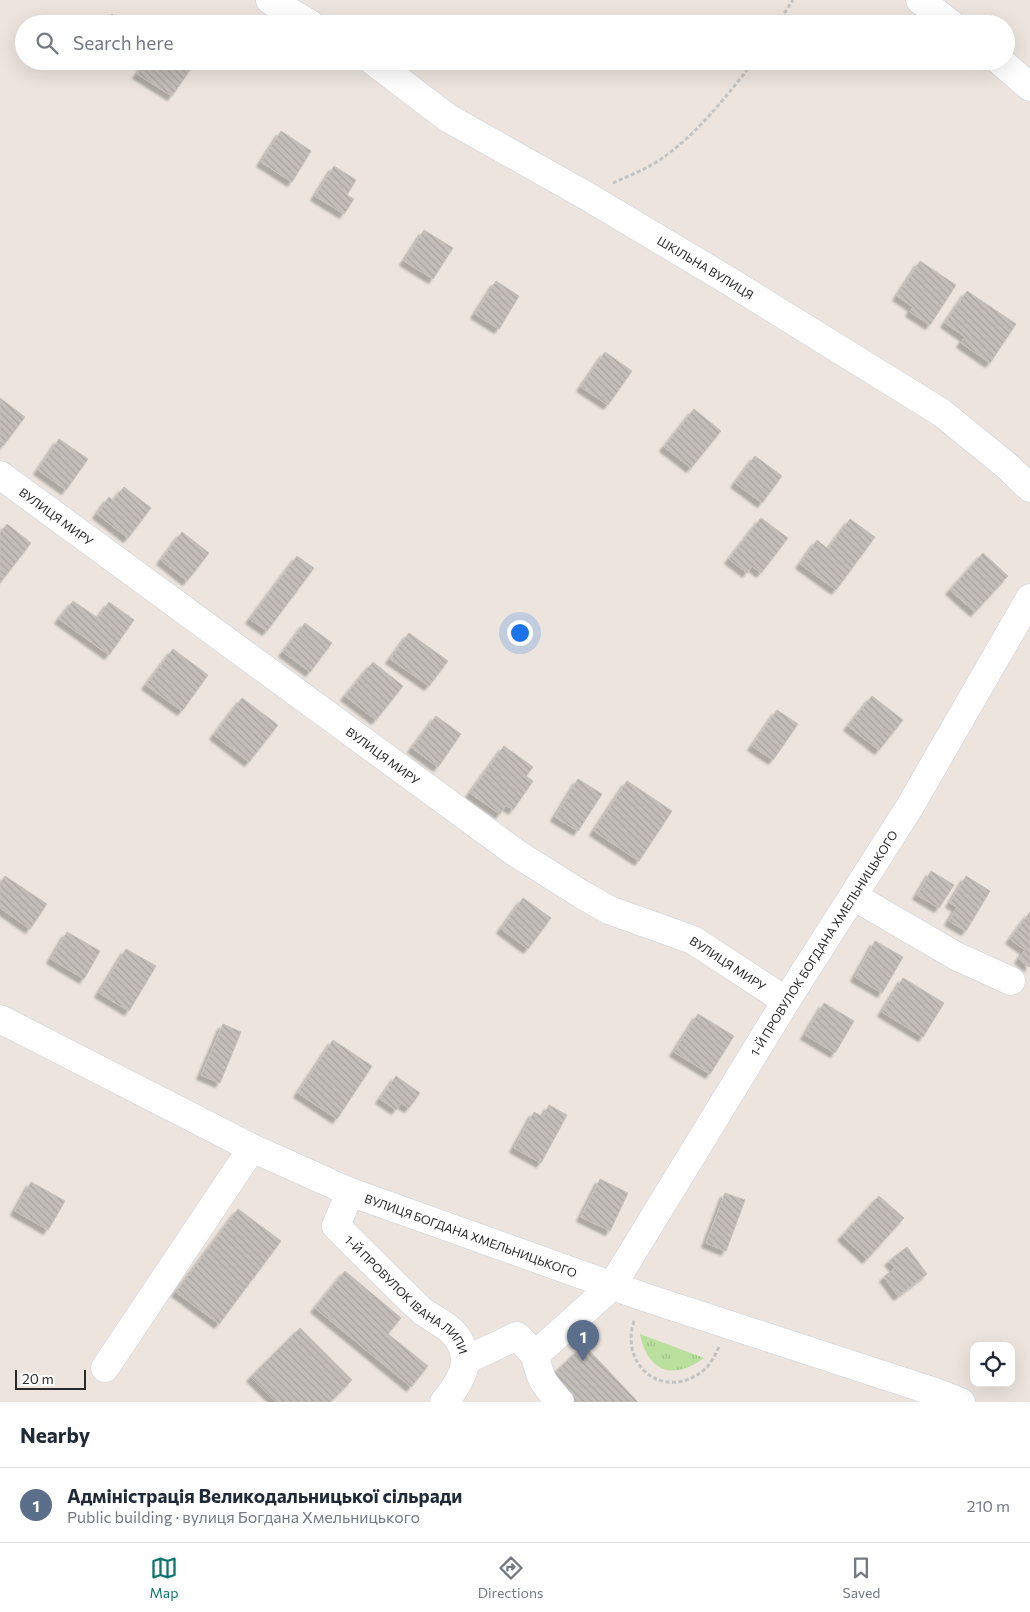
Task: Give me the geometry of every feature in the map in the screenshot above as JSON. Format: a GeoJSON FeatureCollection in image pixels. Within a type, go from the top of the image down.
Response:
{"type":"FeatureCollection","features":[{"type":"Feature","properties":{"kind":"street"},"geometry":{"type":"LineString","coordinates":[[270,0],[295,15]]}},
{"type":"Feature","properties":{"kind":"street"},"geometry":{"type":"LineString","coordinates":[[920,0],[939,15]]}},
{"type":"Feature","properties":{"kind":"street","name":"ШКІЛЬНА ВУЛИЦЯ"},"geometry":{"type":"LineString","coordinates":[[385,70],[448,118],[585,195],[729,281],[942,413],[1007,466],[1030,488]]}},
{"type":"Feature","properties":{"kind":"street"},"geometry":{"type":"LineString","coordinates":[[1010,70],[1030,87]]}},
{"type":"Feature","properties":{"kind":"street","name":"ВУЛИЦЯ МИРУ"},"geometry":{"type":"LineString","coordinates":[[0,475],[516,852],[609,910],[693,940],[786,1001]]}},
{"type":"Feature","properties":{"kind":"street","name":"1-Й ПРОВУЛОК БОГДАНА ХМЕЛЬНИЦЬКОГО"},"geometry":{"type":"LineString","coordinates":[[535,1354],[612,1286],[786,1001],[910,808],[1030,598]]}},
{"type":"Feature","properties":{"kind":"street"},"geometry":{"type":"LineString","coordinates":[[853,896],[956,956],[1011,981]]}},
{"type":"Feature","properties":{"kind":"street","name":"ВУЛИЦЯ БОГДАНА ХМЕЛЬНИЦЬКОГО"},"geometry":{"type":"LineString","coordinates":[[0,1019],[252,1148],[350,1192],[728,1326],[961,1402]]}},
{"type":"Feature","properties":{"kind":"street"},"geometry":{"type":"LineString","coordinates":[[104,1368],[252,1148]]}},
{"type":"Feature","properties":{"kind":"street","name":"1-Й ПРОВУЛОК ІВАНА ЛИПИ"},"geometry":{"type":"LineString","coordinates":[[350,1192],[336,1226],[422,1311],[450,1329],[463,1348],[466,1360],[460,1378],[444,1402]]}},
{"type":"Feature","properties":{"kind":"street"},"geometry":{"type":"LineString","coordinates":[[466,1360],[517,1336],[535,1354],[540,1376],[560,1402]]}},
{"type":"Feature","properties":{"kind":"path"},"geometry":{"type":"LineString","coordinates":[[783,15],[793,0]]}},
{"type":"Feature","properties":{"kind":"path"},"geometry":{"type":"LineString","coordinates":[[585,195],[656,162],[682,143],[711,115],[747,70]]}},
{"type":"Feature","properties":{"kind":"path"},"geometry":{"type":"LineString","coordinates":[[641,1296],[630,1331],[630,1342],[632,1354],[637,1363],[644,1372],[654,1379],[674,1383],[685,1380],[705,1369],[712,1360],[728,1326]]}},
{"type":"Feature","properties":{"kind":"green space"},"geometry":{"type":"Polygon","coordinates":[[[640,1334],[704,1358],[682,1369],[672,1371],[663,1369],[649,1357],[640,1334]]]}},
{"type":"Feature","properties":{"kind":"building"},"geometry":{"type":"Polygon","coordinates":[[[140,70],[190,70],[172,96],[137,74],[140,70]]]}},
{"type":"Feature","properties":{"kind":"building"},"geometry":{"type":"Polygon","coordinates":[[[281,131],[311,151],[292,182],[261,162],[281,131]]]}},
{"type":"Feature","properties":{"kind":"building"},"geometry":{"type":"Polygon","coordinates":[[[334,166],[356,180],[347,195],[354,199],[344,214],[315,196],[334,166]]]}},
{"type":"Feature","properties":{"kind":"building"},"geometry":{"type":"Polygon","coordinates":[[[424,230],[453,248],[433,279],[404,261],[424,230]]]}},
{"type":"Feature","properties":{"kind":"building"},"geometry":{"type":"Polygon","coordinates":[[[920,261],[956,285],[930,325],[910,312],[913,307],[897,296],[920,261]]]}},
{"type":"Feature","properties":{"kind":"building"},"geometry":{"type":"Polygon","coordinates":[[[496,281],[519,296],[499,329],[475,314],[496,281]]]}},
{"type":"Feature","properties":{"kind":"building"},"geometry":{"type":"Polygon","coordinates":[[[967,291],[1016,324],[990,363],[961,343],[965,337],[945,323],[967,291]]]}},
{"type":"Feature","properties":{"kind":"building"},"geometry":{"type":"Polygon","coordinates":[[[605,352],[632,371],[608,405],[581,387],[605,352]]]}},
{"type":"Feature","properties":{"kind":"building"},"geometry":{"type":"Polygon","coordinates":[[[0,398],[25,417],[3,446],[0,444],[0,398]]]}},
{"type":"Feature","properties":{"kind":"building"},"geometry":{"type":"Polygon","coordinates":[[[694,409],[721,431],[691,468],[664,447],[694,409]]]}},
{"type":"Feature","properties":{"kind":"building"},"geometry":{"type":"Polygon","coordinates":[[[59,439],[88,459],[66,490],[38,470],[59,439]]]}},
{"type":"Feature","properties":{"kind":"building"},"geometry":{"type":"Polygon","coordinates":[[[755,456],[782,476],[762,503],[735,483],[755,456]]]}},
{"type":"Feature","properties":{"kind":"building"},"geometry":{"type":"Polygon","coordinates":[[[124,487],[151,508],[128,538],[97,514],[109,497],[113,501],[124,487]]]}},
{"type":"Feature","properties":{"kind":"building"},"geometry":{"type":"Polygon","coordinates":[[[761,518],[788,538],[761,573],[752,566],[747,573],[729,559],[761,518]]]}},
{"type":"Feature","properties":{"kind":"building"},"geometry":{"type":"Polygon","coordinates":[[[850,519],[875,537],[836,590],[800,564],[817,540],[828,549],[850,519]]]}},
{"type":"Feature","properties":{"kind":"building"},"geometry":{"type":"Polygon","coordinates":[[[7,524],[31,543],[0,583],[0,533],[7,524]]]}},
{"type":"Feature","properties":{"kind":"building"},"geometry":{"type":"Polygon","coordinates":[[[182,532],[209,553],[187,581],[161,560],[182,532]]]}},
{"type":"Feature","properties":{"kind":"building"},"geometry":{"type":"Polygon","coordinates":[[[983,553],[1008,576],[975,612],[950,590],[983,553]]]}},
{"type":"Feature","properties":{"kind":"building"},"geometry":{"type":"Polygon","coordinates":[[[297,556],[314,568],[267,631],[250,619],[297,556]]]}},
{"type":"Feature","properties":{"kind":"building"},"geometry":{"type":"Polygon","coordinates":[[[73,601],[98,618],[109,602],[134,620],[109,655],[59,619],[73,601]]]}},
{"type":"Feature","properties":{"kind":"building"},"geometry":{"type":"Polygon","coordinates":[[[305,623],[332,643],[310,672],[283,652],[305,623]]]}},
{"type":"Feature","properties":{"kind":"building"},"geometry":{"type":"Polygon","coordinates":[[[409,633],[448,661],[429,686],[390,659],[409,633]]]}},
{"type":"Feature","properties":{"kind":"building"},"geometry":{"type":"Polygon","coordinates":[[[173,649],[208,675],[182,711],[146,685],[173,649]]]}},
{"type":"Feature","properties":{"kind":"building"},"geometry":{"type":"Polygon","coordinates":[[[373,662],[403,686],[376,720],[345,696],[373,662]]]}},
{"type":"Feature","properties":{"kind":"building"},"geometry":{"type":"Polygon","coordinates":[[[872,696],[903,720],[879,750],[848,726],[872,696]]]}},
{"type":"Feature","properties":{"kind":"building"},"geometry":{"type":"Polygon","coordinates":[[[242,698],[278,725],[249,762],[214,735],[242,698]]]}},
{"type":"Feature","properties":{"kind":"building"},"geometry":{"type":"Polygon","coordinates":[[[777,710],[798,724],[773,760],[752,746],[777,710]]]}},
{"type":"Feature","properties":{"kind":"building"},"geometry":{"type":"Polygon","coordinates":[[[436,716],[461,734],[438,767],[412,748],[436,716]]]}},
{"type":"Feature","properties":{"kind":"building"},"geometry":{"type":"Polygon","coordinates":[[[504,746],[533,767],[526,776],[533,781],[513,810],[506,805],[500,814],[470,793],[504,746]]]}},
{"type":"Feature","properties":{"kind":"building"},"geometry":{"type":"Polygon","coordinates":[[[578,779],[602,794],[578,831],[555,817],[578,779]]]}},
{"type":"Feature","properties":{"kind":"building"},"geometry":{"type":"Polygon","coordinates":[[[627,781],[672,811],[639,861],[594,831],[627,781]]]}},
{"type":"Feature","properties":{"kind":"building"},"geometry":{"type":"Polygon","coordinates":[[[931,871],[954,885],[939,908],[917,895],[931,871]]]}},
{"type":"Feature","properties":{"kind":"building"},"geometry":{"type":"Polygon","coordinates":[[[5,876],[47,904],[30,929],[0,908],[0,883],[5,876]]]}},
{"type":"Feature","properties":{"kind":"building"},"geometry":{"type":"Polygon","coordinates":[[[966,876],[990,891],[966,931],[949,921],[957,907],[950,903],[966,876]]]}},
{"type":"Feature","properties":{"kind":"building"},"geometry":{"type":"Polygon","coordinates":[[[523,898],[551,918],[528,949],[501,929],[523,898]]]}},
{"type":"Feature","properties":{"kind":"building"},"geometry":{"type":"Polygon","coordinates":[[[1030,912],[1029,967],[1019,959],[1025,950],[1010,939],[1030,912]]]}},
{"type":"Feature","properties":{"kind":"building"},"geometry":{"type":"Polygon","coordinates":[[[67,932],[100,951],[84,979],[51,959],[67,932]]]}},
{"type":"Feature","properties":{"kind":"building"},"geometry":{"type":"Polygon","coordinates":[[[875,941],[903,957],[882,993],[855,977],[875,941]]]}},
{"type":"Feature","properties":{"kind":"building"},"geometry":{"type":"Polygon","coordinates":[[[126,949],[156,966],[129,1011],[99,993],[126,949]]]}},
{"type":"Feature","properties":{"kind":"building"},"geometry":{"type":"Polygon","coordinates":[[[903,978],[944,1003],[923,1037],[882,1012],[903,978]]]}},
{"type":"Feature","properties":{"kind":"building"},"geometry":{"type":"Polygon","coordinates":[[[824,1003],[854,1021],[835,1053],[805,1035],[824,1003]]]}},
{"type":"Feature","properties":{"kind":"building"},"geometry":{"type":"Polygon","coordinates":[[[698,1014],[734,1036],[710,1074],[674,1052],[698,1014]]]}},
{"type":"Feature","properties":{"kind":"building"},"geometry":{"type":"Polygon","coordinates":[[[223,1024],[241,1032],[220,1083],[201,1075],[223,1024]]]}},
{"type":"Feature","properties":{"kind":"building"},"geometry":{"type":"Polygon","coordinates":[[[333,1040],[372,1066],[337,1119],[298,1093],[333,1040]]]}},
{"type":"Feature","properties":{"kind":"building"},"geometry":{"type":"Polygon","coordinates":[[[396,1076],[420,1093],[409,1108],[401,1103],[396,1110],[380,1099],[396,1076]]]}},
{"type":"Feature","properties":{"kind":"building"},"geometry":{"type":"Polygon","coordinates":[[[549,1105],[567,1115],[541,1163],[514,1148],[534,1112],[543,1117],[549,1105]]]}},
{"type":"Feature","properties":{"kind":"building"},"geometry":{"type":"Polygon","coordinates":[[[600,1179],[628,1193],[610,1231],[581,1217],[600,1179]]]}},
{"type":"Feature","properties":{"kind":"building"},"geometry":{"type":"Polygon","coordinates":[[[31,1182],[65,1201],[48,1230],[15,1211],[31,1182]]]}},
{"type":"Feature","properties":{"kind":"building"},"geometry":{"type":"Polygon","coordinates":[[[725,1193],[745,1200],[726,1251],[706,1243],[725,1193]]]}},
{"type":"Feature","properties":{"kind":"building"},"geometry":{"type":"Polygon","coordinates":[[[879,1196],[904,1218],[867,1259],[842,1236],[879,1196]]]}},
{"type":"Feature","properties":{"kind":"building"},"geometry":{"type":"Polygon","coordinates":[[[238,1209],[281,1241],[219,1324],[176,1292],[238,1209]]]}},
{"type":"Feature","properties":{"kind":"building"},"geometry":{"type":"Polygon","coordinates":[[[907,1247],[927,1274],[898,1296],[884,1277],[895,1268],[889,1261],[907,1247]]]}},
{"type":"Feature","properties":{"kind":"building"},"geometry":{"type":"Polygon","coordinates":[[[345,1271],[401,1318],[388,1334],[428,1366],[411,1387],[315,1308],[345,1271]]]}},
{"type":"Feature","properties":{"kind":"building"},"geometry":{"type":"Polygon","coordinates":[[[300,1328],[352,1380],[330,1402],[276,1402],[251,1377],[300,1328]]]}},
{"type":"Feature","properties":{"kind":"building"},"geometry":{"type":"Polygon","coordinates":[[[584,1345],[638,1402],[576,1402],[551,1376],[584,1345]]]}},
{"type":"Feature","properties":{"kind":"place","name":"Адміністрація Великодальницької сільради"},"geometry":{"type":"Point","coordinates":[583,1361]}}]}
